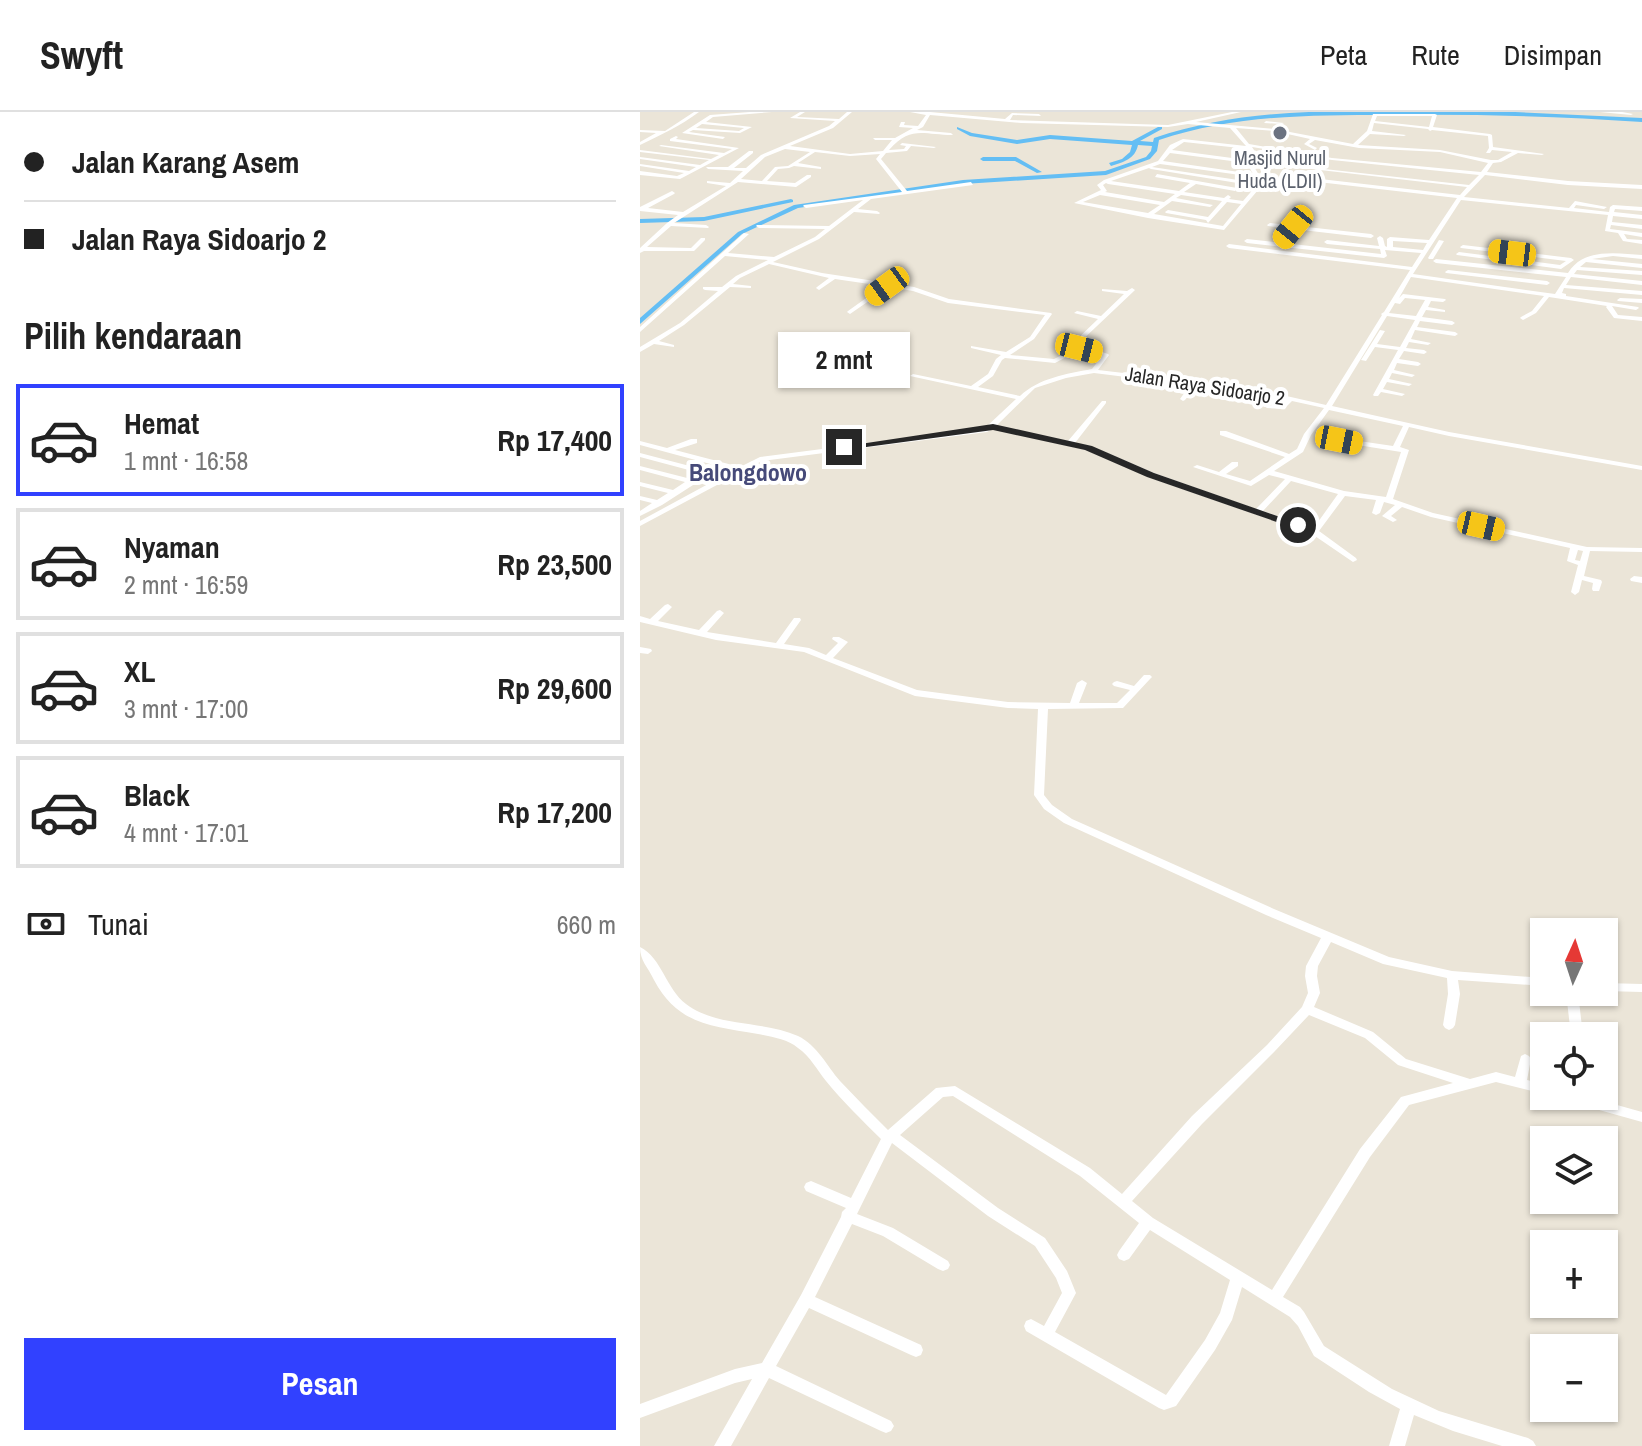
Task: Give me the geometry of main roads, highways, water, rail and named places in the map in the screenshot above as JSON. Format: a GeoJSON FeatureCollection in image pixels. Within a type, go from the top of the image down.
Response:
{"type":"FeatureCollection","features":[{"type":"Feature","properties":{"kind":"waterway"},"geometry":{"type":"LineString","coordinates":[[640,322],[740,233],[796,206],[963,182],[1106,173],[1148,158],[1154,151],[1156,139],[1210,124],[1265,116],[1478,113],[1642,120]]}},
{"type":"Feature","properties":{"kind":"waterway"},"geometry":{"type":"LineString","coordinates":[[959,128],[970,134],[1017,142],[1050,137],[1133,143]]}},
{"type":"Feature","properties":{"kind":"waterway"},"geometry":{"type":"LineString","coordinates":[[1133,143],[1160,128]]}},
{"type":"Feature","properties":{"kind":"waterway"},"geometry":{"type":"LineString","coordinates":[[1133,143],[1155,144]]}},
{"type":"Feature","properties":{"kind":"waterway"},"geometry":{"type":"LineString","coordinates":[[1111,164],[1133,153],[1135,143]]}},
{"type":"Feature","properties":{"kind":"waterway"},"geometry":{"type":"LineString","coordinates":[[983,159],[1016,159],[1039,172]]}},
{"type":"Feature","properties":{"kind":"waterway"},"geometry":{"type":"LineString","coordinates":[[640,221],[704,219],[791,201]]}},
{"type":"Feature","properties":{"kind":"place","name":"Masjid Nurul Huda (LDII)"},"geometry":{"type":"Point","coordinates":[1280,133]}},
{"type":"Feature","properties":{"kind":"district","name":"Balongdowo"},"geometry":{"type":"Point","coordinates":[748,473]}}]}
